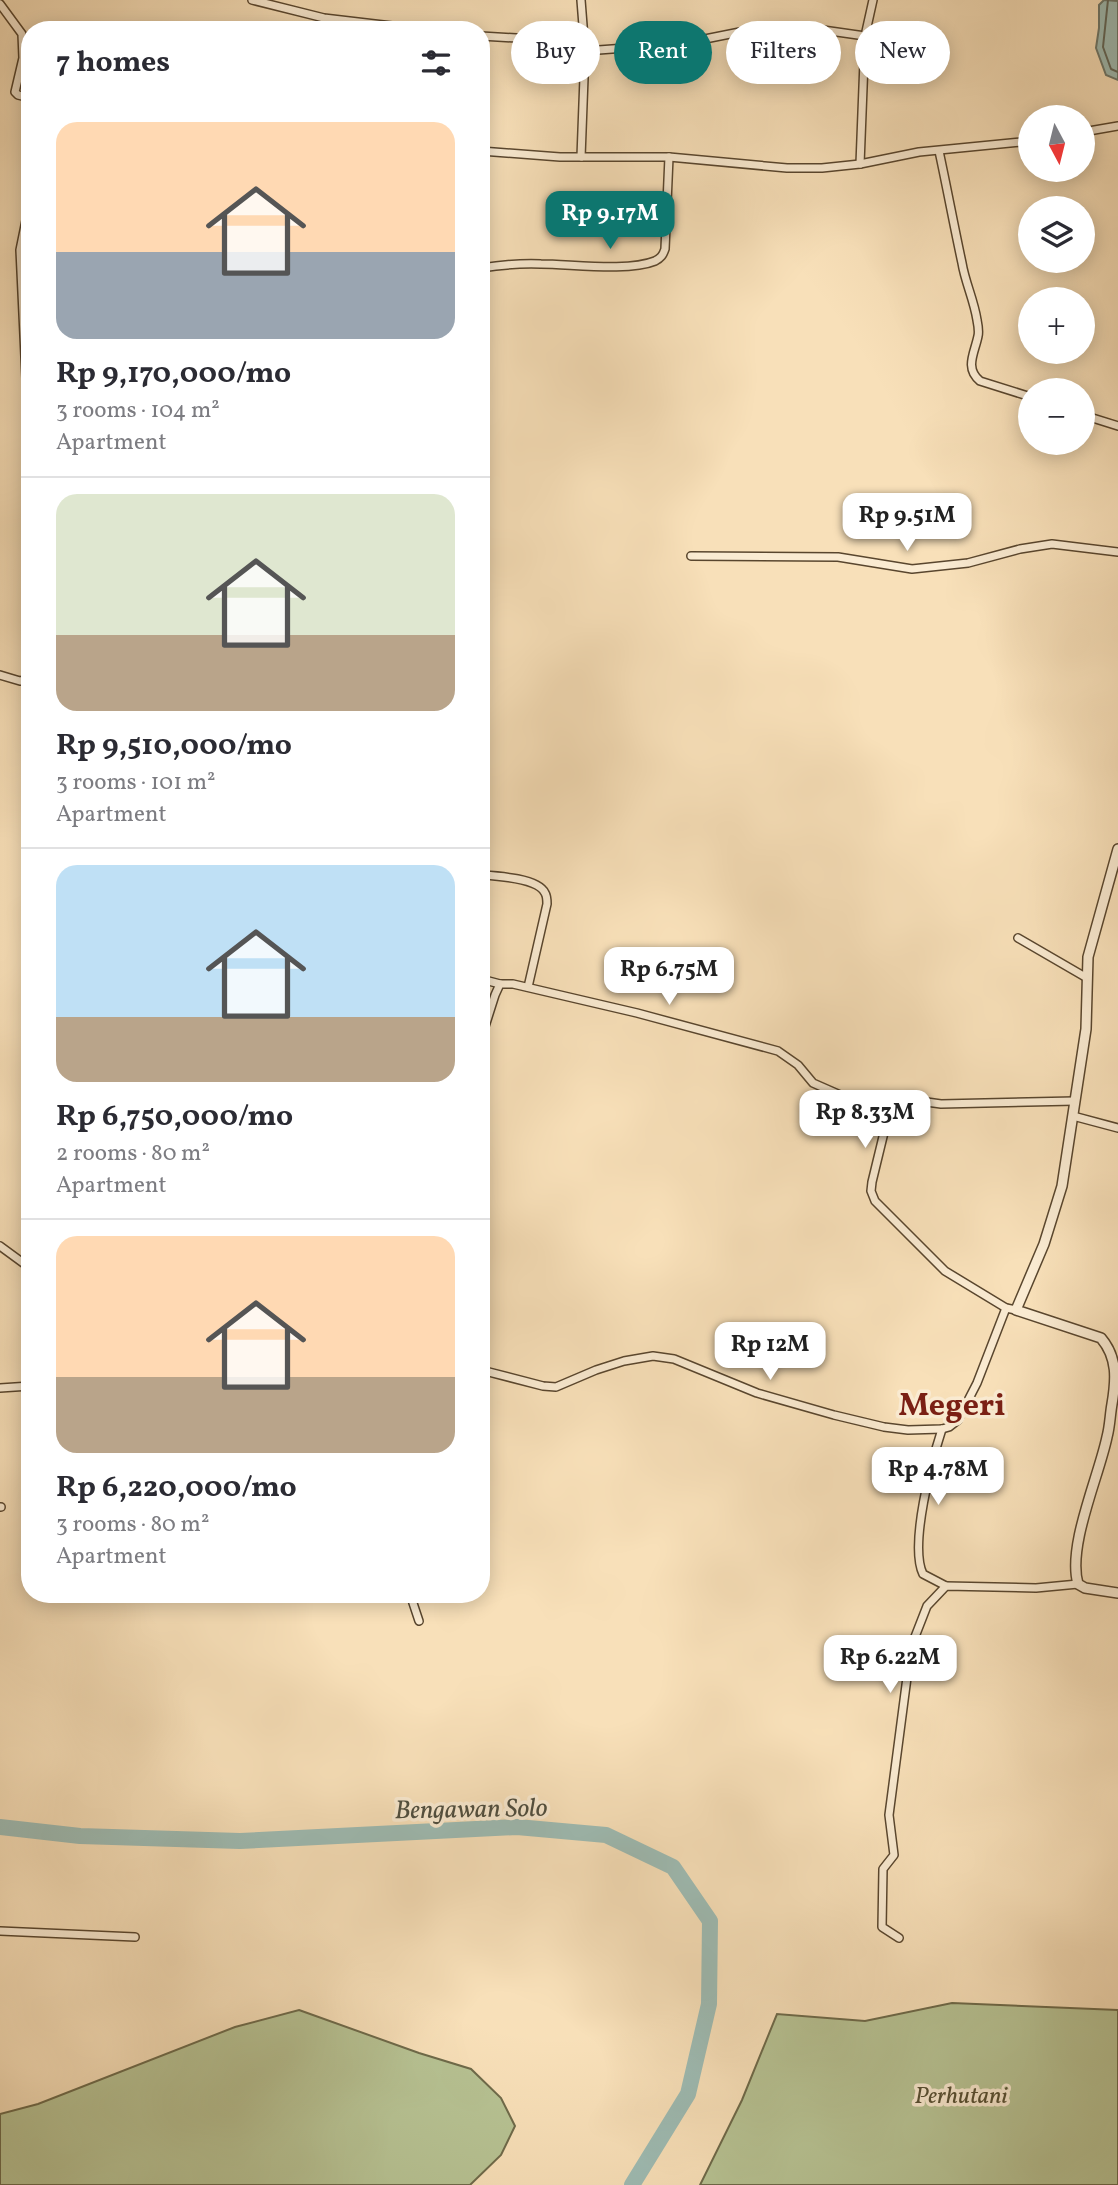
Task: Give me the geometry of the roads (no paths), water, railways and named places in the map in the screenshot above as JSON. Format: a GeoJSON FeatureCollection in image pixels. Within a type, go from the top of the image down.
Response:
{"type":"FeatureCollection","features":[{"type":"Feature","properties":{"kind":"street"},"geometry":{"type":"LineString","coordinates":[[251,0],[324,18],[350,21]]}},
{"type":"Feature","properties":{"kind":"street"},"geometry":{"type":"LineString","coordinates":[[581,0],[582,21]]}},
{"type":"Feature","properties":{"kind":"street"},"geometry":{"type":"LineString","coordinates":[[868,21],[873,0]]}},
{"type":"Feature","properties":{"kind":"street"},"geometry":{"type":"LineString","coordinates":[[0,4],[21,33]]}},
{"type":"Feature","properties":{"kind":"street"},"geometry":{"type":"LineString","coordinates":[[600,46],[681,44],[732,33],[794,26],[855,35]]}},
{"type":"Feature","properties":{"kind":"street"},"geometry":{"type":"LineString","coordinates":[[490,37],[511,39]]}},
{"type":"Feature","properties":{"kind":"street"},"geometry":{"type":"LineString","coordinates":[[21,66],[15,92],[21,96]]}},
{"type":"Feature","properties":{"kind":"street"},"geometry":{"type":"LineString","coordinates":[[581,157],[583,84]]}},
{"type":"Feature","properties":{"kind":"street"},"geometry":{"type":"LineString","coordinates":[[860,164],[863,84]]}},
{"type":"Feature","properties":{"kind":"street"},"geometry":{"type":"LineString","coordinates":[[1096,129],[1118,125]]}},
{"type":"Feature","properties":{"kind":"street"},"geometry":{"type":"LineString","coordinates":[[490,152],[581,157],[669,157],[787,168],[860,164],[919,152],[1018,142]]}},
{"type":"Feature","properties":{"kind":"street"},"geometry":{"type":"LineString","coordinates":[[939,151],[962,265],[977,320],[978,335],[971,368],[980,381],[1018,393]]}},
{"type":"Feature","properties":{"kind":"street"},"geometry":{"type":"LineString","coordinates":[[490,267],[508,264],[623,265],[654,261],[662,257],[665,249],[669,157]]}},
{"type":"Feature","properties":{"kind":"street"},"geometry":{"type":"LineString","coordinates":[[1095,419],[1118,426]]}},
{"type":"Feature","properties":{"kind":"street"},"geometry":{"type":"LineString","coordinates":[[691,556],[838,557],[912,569],[968,563],[1020,549],[1052,544],[1118,552]]}},
{"type":"Feature","properties":{"kind":"street"},"geometry":{"type":"LineString","coordinates":[[0,675],[21,681]]}},
{"type":"Feature","properties":{"kind":"street"},"geometry":{"type":"LineString","coordinates":[[1016,1310],[1044,1244],[1062,1186],[1086,1029],[1088,957],[1118,849]]}},
{"type":"Feature","properties":{"kind":"street"},"geometry":{"type":"LineString","coordinates":[[490,876],[529,882],[540,887],[546,894],[547,904],[528,987]]}},
{"type":"Feature","properties":{"kind":"street"},"geometry":{"type":"LineString","coordinates":[[1018,938],[1087,978]]}},
{"type":"Feature","properties":{"kind":"street"},"geometry":{"type":"LineString","coordinates":[[490,981],[528,987],[637,1013],[778,1051],[799,1065],[813,1083],[888,1116]]}},
{"type":"Feature","properties":{"kind":"street"},"geometry":{"type":"LineString","coordinates":[[490,1011],[500,984]]}},
{"type":"Feature","properties":{"kind":"street"},"geometry":{"type":"LineString","coordinates":[[1074,1101],[941,1104],[905,1099],[896,1102],[888,1116],[871,1191],[875,1201],[945,1271],[1006,1308],[1101,1338],[1110,1348],[1116,1381],[1107,1436],[1083,1521],[1076,1558],[1077,1584]]}},
{"type":"Feature","properties":{"kind":"street"},"geometry":{"type":"LineString","coordinates":[[1073,1116],[1118,1128]]}},
{"type":"Feature","properties":{"kind":"street"},"geometry":{"type":"LineString","coordinates":[[0,1246],[21,1261]]}},
{"type":"Feature","properties":{"kind":"street"},"geometry":{"type":"LineString","coordinates":[[490,1372],[556,1387],[596,1370],[653,1356],[674,1359],[757,1392],[834,1415],[884,1427],[908,1430],[942,1429],[958,1420],[977,1383],[1006,1308]]}},
{"type":"Feature","properties":{"kind":"street"},"geometry":{"type":"LineString","coordinates":[[0,1388],[21,1387]]}},
{"type":"Feature","properties":{"kind":"street"},"geometry":{"type":"LineString","coordinates":[[942,1429],[926,1485],[918,1550],[923,1574],[946,1586],[1036,1588],[1077,1584],[1093,1590],[1118,1593]]}},
{"type":"Feature","properties":{"kind":"street"},"geometry":{"type":"LineString","coordinates":[[899,1938],[883,1930],[881,1921],[883,1869],[894,1855],[889,1815],[906,1681],[911,1647],[921,1617],[927,1606],[946,1586]]}},
{"type":"Feature","properties":{"kind":"street"},"geometry":{"type":"LineString","coordinates":[[413,1603],[419,1621]]}},
{"type":"Feature","properties":{"kind":"street"},"geometry":{"type":"LineString","coordinates":[[0,1931],[135,1937]]}},
{"type":"Feature","properties":{"kind":"water"},"geometry":{"type":"Polygon","coordinates":[[[1104,0],[1118,1],[1118,80],[1106,75],[1096,48],[1099,5],[1104,0]]]}},
{"type":"Feature","properties":{"kind":"waterway","name":"Bengawan Solo"},"geometry":{"type":"LineString","coordinates":[[0,1827],[80,1836],[240,1841],[517,1827],[606,1835],[673,1867],[710,1921],[709,2004],[688,2094],[632,2185]]}},
{"type":"Feature","properties":{"kind":"district","name":"Megeri"},"geometry":{"type":"Point","coordinates":[952,1404]}},
{"type":"Feature","properties":{"kind":"park label","name":"Perhutani"},"geometry":{"type":"Point","coordinates":[961,2095]}}]}
